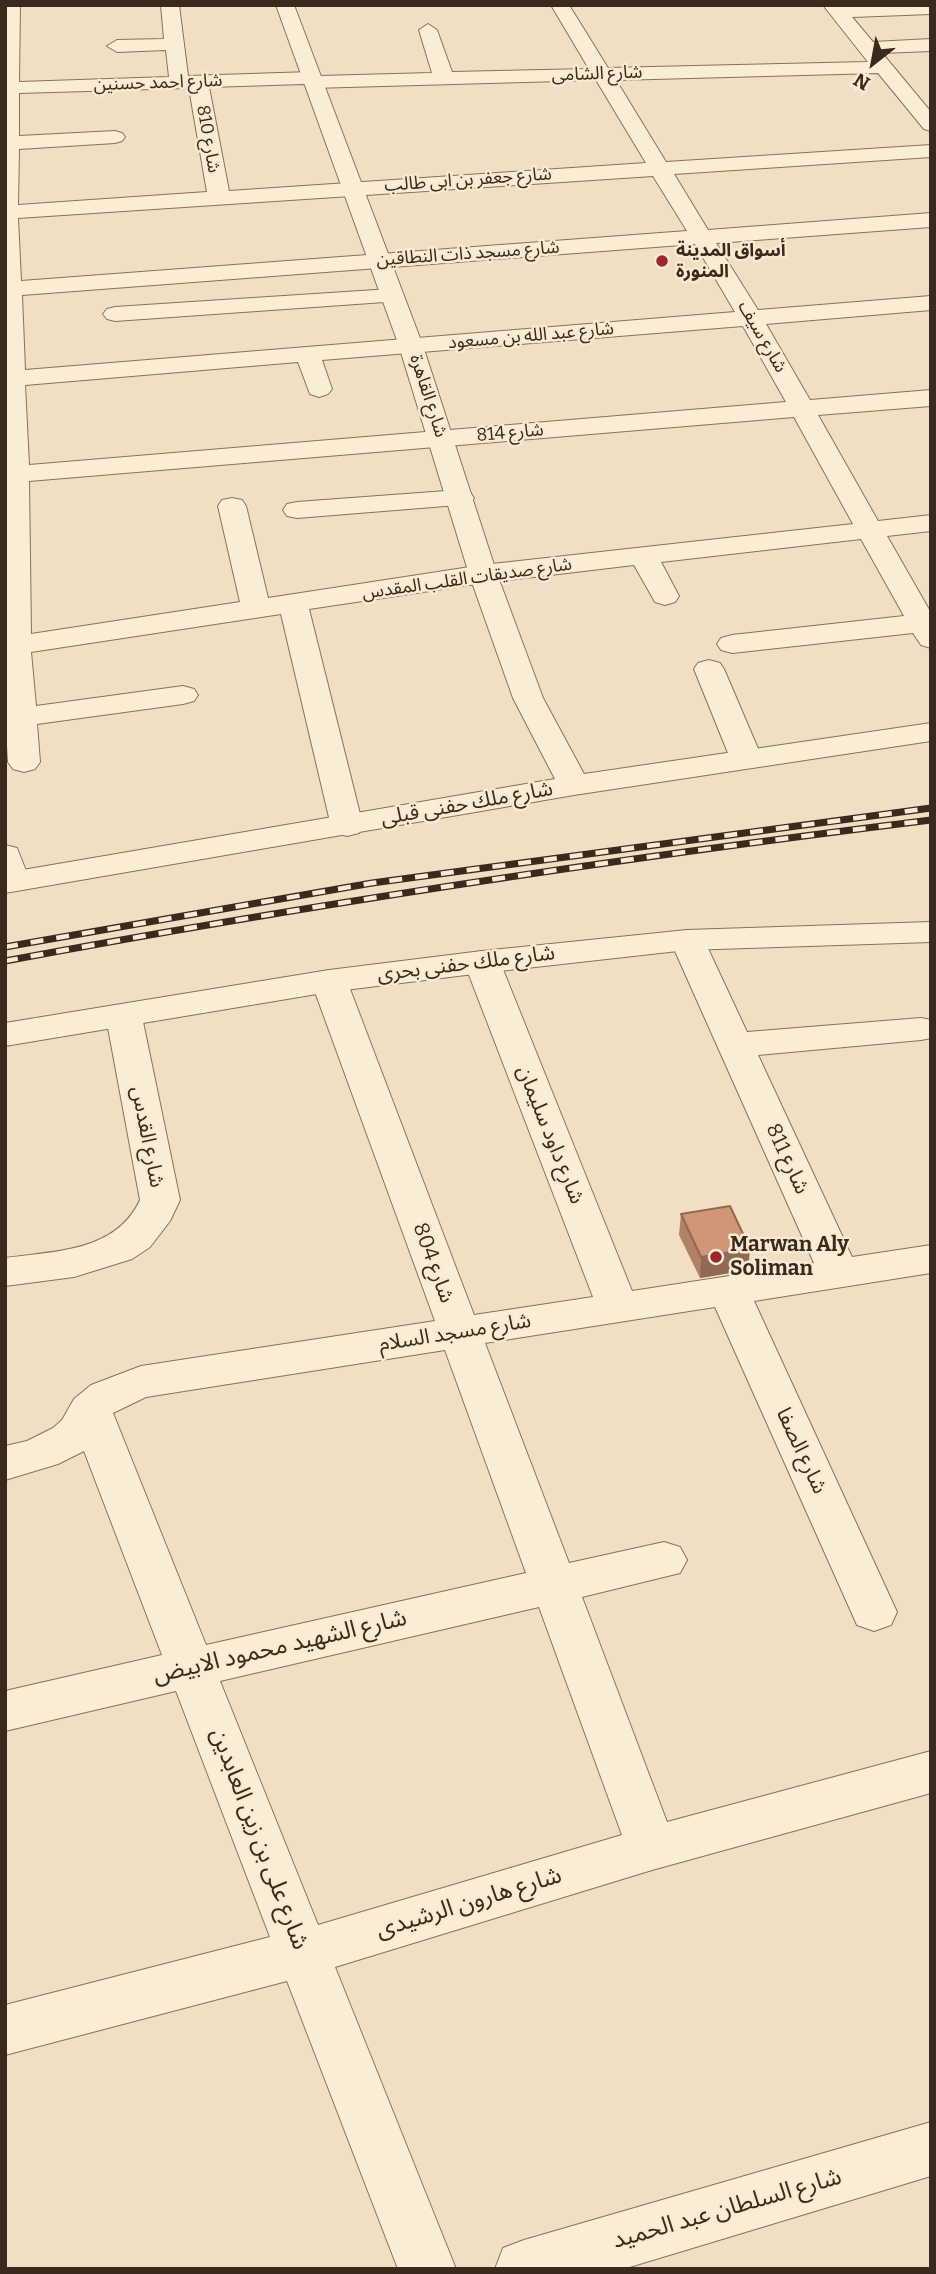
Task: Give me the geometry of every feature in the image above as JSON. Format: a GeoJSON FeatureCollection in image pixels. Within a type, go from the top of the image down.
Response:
{"type":"FeatureCollection","features":[{"type":"Feature","properties":{"kind":"street"},"geometry":{"type":"LineString","coordinates":[[11,5],[6,212],[11,647],[16,724],[24,761]]}},
{"type":"Feature","properties":{"kind":"street","name":"شارع 810"},"geometry":{"type":"LineString","coordinates":[[170,5],[174,44],[188,82],[219,197]]}},
{"type":"Feature","properties":{"kind":"street","name":"شارع القاهرة"},"geometry":{"type":"LineString","coordinates":[[285,5],[411,346],[483,575],[528,698],[574,785]]}},
{"type":"Feature","properties":{"kind":"street","name":"شارع سيف"},"geometry":{"type":"LineString","coordinates":[[560,5],[804,408],[927,631]]}},
{"type":"Feature","properties":{"kind":"street"},"geometry":{"type":"LineString","coordinates":[[835,9],[931,8]]}},
{"type":"Feature","properties":{"kind":"street"},"geometry":{"type":"LineString","coordinates":[[835,9],[931,125]]}},
{"type":"Feature","properties":{"kind":"street"},"geometry":{"type":"LineString","coordinates":[[428,30],[444,79]]}},
{"type":"Feature","properties":{"kind":"street"},"geometry":{"type":"LineString","coordinates":[[117,46],[174,44]]}},
{"type":"Feature","properties":{"kind":"street"},"geometry":{"type":"LineString","coordinates":[[867,48],[931,45]]}},
{"type":"Feature","properties":{"kind":"street","name":"شارع الشامى"},"geometry":{"type":"LineString","coordinates":[[311,80],[882,67]]}},
{"type":"Feature","properties":{"kind":"street","name":"شارع احمد حسنين"},"geometry":{"type":"LineString","coordinates":[[7,88],[311,80]]}},
{"type":"Feature","properties":{"kind":"street"},"geometry":{"type":"LineString","coordinates":[[896,84],[919,83]]}},
{"type":"Feature","properties":{"kind":"street"},"geometry":{"type":"LineString","coordinates":[[8,129],[115,137]]}},
{"type":"Feature","properties":{"kind":"street","name":"شارع جعفر بن ابى طالب"},"geometry":{"type":"LineString","coordinates":[[6,212],[351,187],[931,151]]}},
{"type":"Feature","properties":{"kind":"street","name":"شارع مسجد ذات النطاقين"},"geometry":{"type":"LineString","coordinates":[[8,288],[931,220]]}},
{"type":"Feature","properties":{"kind":"street"},"geometry":{"type":"LineString","coordinates":[[115,314],[391,296]]}},
{"type":"Feature","properties":{"kind":"street","name":"شارع عبد الله بن مسعود"},"geometry":{"type":"LineString","coordinates":[[10,379],[931,303]]}},
{"type":"Feature","properties":{"kind":"street"},"geometry":{"type":"LineString","coordinates":[[308,354],[319,389]]}},
{"type":"Feature","properties":{"kind":"street","name":"شارع 814"},"geometry":{"type":"LineString","coordinates":[[11,474],[931,398]]}},
{"type":"Feature","properties":{"kind":"street"},"geometry":{"type":"LineString","coordinates":[[297,510],[460,498]]}},
{"type":"Feature","properties":{"kind":"street"},"geometry":{"type":"LineString","coordinates":[[232,506],[256,609]]}},
{"type":"Feature","properties":{"kind":"street","name":"شارع صديقات القلب المقدس"},"geometry":{"type":"LineString","coordinates":[[11,647],[483,575],[931,523]]}},
{"type":"Feature","properties":{"kind":"street"},"geometry":{"type":"LineString","coordinates":[[643,556],[665,596]]}},
{"type":"Feature","properties":{"kind":"street"},"geometry":{"type":"LineString","coordinates":[[293,604],[346,826]]}},
{"type":"Feature","properties":{"kind":"street"},"geometry":{"type":"LineString","coordinates":[[732,643],[927,631]]}},
{"type":"Feature","properties":{"kind":"street"},"geometry":{"type":"LineString","coordinates":[[709,669],[746,758]]}},
{"type":"Feature","properties":{"kind":"street"},"geometry":{"type":"LineString","coordinates":[[16,724],[183,695]]}},
{"type":"Feature","properties":{"kind":"street","name":"شارع ملك حفنى قبلى"},"geometry":{"type":"LineString","coordinates":[[8,873],[346,826],[574,785],[931,732]]}},
{"type":"Feature","properties":{"kind":"street","name":"شارع ملك حفنى بحرى"},"geometry":{"type":"LineString","coordinates":[[5,1035],[329,981],[482,962],[687,940],[931,932]]}},
{"type":"Feature","properties":{"kind":"street","name":"شارع 811"},"geometry":{"type":"LineString","coordinates":[[687,940],[839,1273]]}},
{"type":"Feature","properties":{"kind":"street","name":"شارع داود سليمان"},"geometry":{"type":"LineString","coordinates":[[482,962],[618,1307]]}},
{"type":"Feature","properties":{"kind":"street","name":"شارع 804"},"geometry":{"type":"LineString","coordinates":[[329,981],[556,1584],[652,1848]]}},
{"type":"Feature","properties":{"kind":"street","name":"شارع القدس"},"geometry":{"type":"LineString","coordinates":[[5,1272],[87,1259],[116,1251],[139,1237],[155,1220],[160,1200],[124,1017]]}},
{"type":"Feature","properties":{"kind":"street"},"geometry":{"type":"LineString","coordinates":[[735,1045],[921,1029]]}},
{"type":"Feature","properties":{"kind":"street","name":"شارع مسجد السلام"},"geometry":{"type":"LineString","coordinates":[[5,1462],[26,1458],[76,1434],[90,1410],[109,1394],[141,1382],[931,1258]]}},
{"type":"Feature","properties":{"kind":"street","name":"شارع الصفا"},"geometry":{"type":"LineString","coordinates":[[727,1290],[874,1612]]}},
{"type":"Feature","properties":{"kind":"street","name":"شارع على بن زين العابدين"},"geometry":{"type":"LineString","coordinates":[[90,1410],[427,2269]]}},
{"type":"Feature","properties":{"kind":"street"},"geometry":{"type":"LineString","coordinates":[[556,1584],[664,1560]]}},
{"type":"Feature","properties":{"kind":"street","name":"شارع الشهيد محمود الابيض"},"geometry":{"type":"LineString","coordinates":[[5,1711],[556,1584]]}},
{"type":"Feature","properties":{"kind":"street","name":"شارع هارون الرشيدى"},"geometry":{"type":"LineString","coordinates":[[5,2030],[303,1952],[652,1848],[931,1772]]}},
{"type":"Feature","properties":{"kind":"street","name":"شارع السلطان عبد الحميد"},"geometry":{"type":"LineString","coordinates":[[524,2269],[931,2149]]}},
{"type":"Feature","properties":{"kind":"building"},"geometry":{"type":"Polygon","coordinates":[[[730,1206],[750,1249],[701,1257],[681,1214],[730,1206]]]}},
{"type":"Feature","properties":{"kind":"railway"},"geometry":{"type":"LineString","coordinates":[[5,947],[372,883],[931,808]]}},
{"type":"Feature","properties":{"kind":"railway"},"geometry":{"type":"LineString","coordinates":[[5,961],[467,883],[931,820]]}},
{"type":"Feature","properties":{"kind":"place","name":"أسواق المدينة المنورة"},"geometry":{"type":"Point","coordinates":[662,261]}},
{"type":"Feature","properties":{"kind":"place","name":"Marwan Aly Soliman"},"geometry":{"type":"Point","coordinates":[716,1257]}}]}
